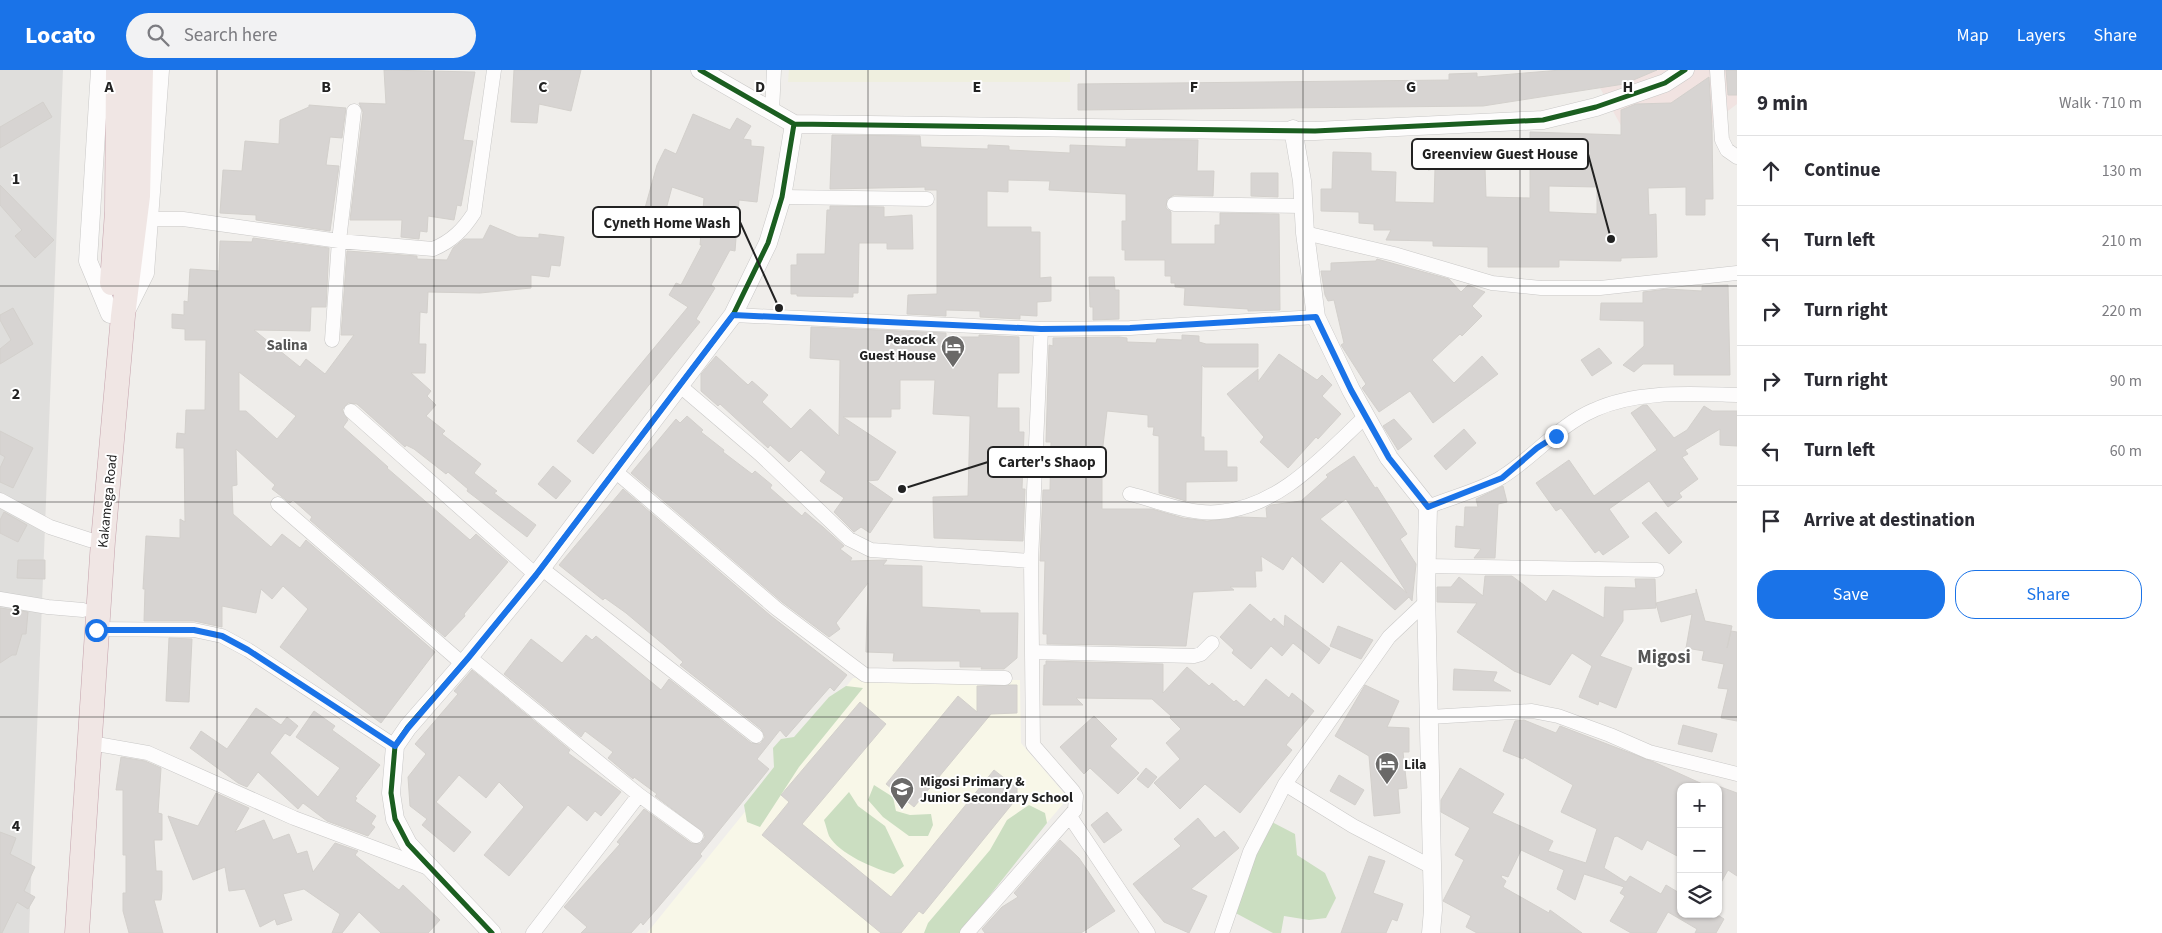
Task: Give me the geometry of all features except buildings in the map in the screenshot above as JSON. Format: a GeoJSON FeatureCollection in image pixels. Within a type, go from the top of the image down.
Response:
{"type":"FeatureCollection","features":[{"type":"Feature","properties":{"kind":"highway","name":"Kakamega Road"},"geometry":{"type":"LineString","coordinates":[[66,933],[116,315],[118,70]]}},
{"type":"Feature","properties":{"kind":"highway","name":"Kakamega Road"},"geometry":{"type":"LineString","coordinates":[[78,933],[91,743],[90,540],[116,315],[138,196],[142,70]]}},
{"type":"Feature","properties":{"kind":"street"},"geometry":{"type":"LineString","coordinates":[[100,70],[88,261],[116,315],[145,273],[160,70]]}},
{"type":"Feature","properties":{"kind":"street"},"geometry":{"type":"LineString","coordinates":[[150,219],[183,219],[339,241],[433,249],[446,243],[463,229],[474,213],[494,70]]}},
{"type":"Feature","properties":{"kind":"street"},"geometry":{"type":"LineString","coordinates":[[700,70],[794,124],[1342,130],[1543,120],[1596,108],[1665,83],[1685,70]]}},
{"type":"Feature","properties":{"kind":"street"},"geometry":{"type":"LineString","coordinates":[[772,111],[774,70]]}},
{"type":"Feature","properties":{"kind":"street"},"geometry":{"type":"LineString","coordinates":[[1717,70],[1722,140],[1728,150],[1737,157]]}},
{"type":"Feature","properties":{"kind":"street"},"geometry":{"type":"LineString","coordinates":[[332,340],[339,241],[354,112]]}},
{"type":"Feature","properties":{"kind":"street"},"geometry":{"type":"LineString","coordinates":[[486,931],[408,844],[395,819],[390,793],[395,746],[539,571],[733,315],[768,243],[782,197],[794,124]]}},
{"type":"Feature","properties":{"kind":"street"},"geometry":{"type":"LineString","coordinates":[[1293,129],[1316,317],[1330,349],[1389,458],[1428,507],[1426,601],[1430,716],[1431,933]]}},
{"type":"Feature","properties":{"kind":"street"},"geometry":{"type":"LineString","coordinates":[[782,197],[927,199]]}},
{"type":"Feature","properties":{"kind":"street"},"geometry":{"type":"LineString","coordinates":[[1174,204],[1303,206]]}},
{"type":"Feature","properties":{"kind":"street"},"geometry":{"type":"LineString","coordinates":[[1305,233],[1394,254],[1492,282],[1541,288],[1608,287],[1737,273]]}},
{"type":"Feature","properties":{"kind":"street"},"geometry":{"type":"LineString","coordinates":[[733,315],[1041,329],[1130,328],[1316,317]]}},
{"type":"Feature","properties":{"kind":"street"},"geometry":{"type":"LineString","coordinates":[[967,933],[1071,818],[1076,802],[1073,791],[1033,745],[1031,561],[1041,329]]}},
{"type":"Feature","properties":{"kind":"street"},"geometry":{"type":"LineString","coordinates":[[679,385],[761,455],[849,539],[872,550],[1031,561]]}},
{"type":"Feature","properties":{"kind":"street"},"geometry":{"type":"LineString","coordinates":[[1428,507],[1502,478],[1537,448],[1578,418],[1596,409],[1630,400],[1686,393],[1737,395]]}},
{"type":"Feature","properties":{"kind":"street"},"geometry":{"type":"LineString","coordinates":[[351,411],[539,571],[756,736]]}},
{"type":"Feature","properties":{"kind":"street"},"geometry":{"type":"LineString","coordinates":[[1130,494],[1185,508],[1219,512],[1256,504],[1284,489],[1366,416]]}},
{"type":"Feature","properties":{"kind":"street"},"geometry":{"type":"LineString","coordinates":[[615,471],[777,609],[864,676],[1006,678]]}},
{"type":"Feature","properties":{"kind":"street"},"geometry":{"type":"LineString","coordinates":[[0,500],[50,527],[90,540]]}},
{"type":"Feature","properties":{"kind":"street"},"geometry":{"type":"LineString","coordinates":[[278,504],[466,660],[639,795],[696,836]]}},
{"type":"Feature","properties":{"kind":"street"},"geometry":{"type":"LineString","coordinates":[[1426,566],[1657,570]]}},
{"type":"Feature","properties":{"kind":"street"},"geometry":{"type":"LineString","coordinates":[[0,599],[48,607],[90,620],[194,630],[222,636],[248,650],[395,746]]}},
{"type":"Feature","properties":{"kind":"street"},"geometry":{"type":"LineString","coordinates":[[1222,933],[1250,852],[1285,784],[1389,637],[1426,601]]}},
{"type":"Feature","properties":{"kind":"street"},"geometry":{"type":"LineString","coordinates":[[1032,652],[1194,656],[1201,654],[1212,643]]}},
{"type":"Feature","properties":{"kind":"street"},"geometry":{"type":"LineString","coordinates":[[1430,716],[1532,710],[1584,725],[1649,752],[1737,774]]}},
{"type":"Feature","properties":{"kind":"street"},"geometry":{"type":"LineString","coordinates":[[91,743],[148,753],[294,818],[432,870]]}},
{"type":"Feature","properties":{"kind":"street"},"geometry":{"type":"LineString","coordinates":[[1285,784],[1353,826],[1432,867]]}},
{"type":"Feature","properties":{"kind":"street"},"geometry":{"type":"LineString","coordinates":[[533,933],[639,795]]}},
{"type":"Feature","properties":{"kind":"street"},"geometry":{"type":"LineString","coordinates":[[1071,818],[1148,933]]}},
{"type":"Feature","properties":{"kind":"shaded area"},"geometry":{"type":"Polygon","coordinates":[[[0,70],[63,70],[29,933],[0,933],[0,70]]]}},
{"type":"Feature","properties":{"kind":"shaded area"},"geometry":{"type":"Polygon","coordinates":[[[1590,70],[1737,70],[1737,104],[1647,172],[1590,70]]]}},
{"type":"Feature","properties":{"kind":"shaded area","name":"Migosi Primary & Junior Secondary School"},"geometry":{"type":"Polygon","coordinates":[[[853,678],[1020,680],[1021,743],[1068,798],[954,933],[647,933],[853,678]]]}},
{"type":"Feature","properties":{"kind":"green space"},"geometry":{"type":"Polygon","coordinates":[[[789,70],[1070,70],[1070,82],[788,82],[789,70]]]}},
{"type":"Feature","properties":{"kind":"green space"},"geometry":{"type":"Polygon","coordinates":[[[846,686],[863,688],[799,767],[760,827],[747,822],[744,805],[774,767],[773,748],[781,739],[794,737],[829,697],[846,686]]]}},
{"type":"Feature","properties":{"kind":"green space"},"geometry":{"type":"Polygon","coordinates":[[[874,785],[893,797],[896,811],[910,815],[931,814],[933,825],[928,836],[909,836],[883,817],[868,800],[874,785]]]}},
{"type":"Feature","properties":{"kind":"green space"},"geometry":{"type":"Polygon","coordinates":[[[849,792],[858,806],[885,826],[904,866],[894,874],[868,865],[849,855],[834,843],[829,836],[824,820],[849,792]]]}},
{"type":"Feature","properties":{"kind":"green space"},"geometry":{"type":"Polygon","coordinates":[[[1029,805],[1045,813],[1047,823],[960,933],[924,933],[928,923],[990,850],[1007,820],[1029,805]]]}},
{"type":"Feature","properties":{"kind":"green space"},"geometry":{"type":"Polygon","coordinates":[[[1266,819],[1295,834],[1297,855],[1325,873],[1336,898],[1326,918],[1309,920],[1284,916],[1281,933],[1273,933],[1230,910],[1266,819]]]}},
{"type":"Feature","properties":{"kind":"cycle path"},"geometry":{"type":"LineString","coordinates":[[700,70],[794,124],[1315,131],[1543,120],[1596,107],[1665,83],[1685,70]]}},
{"type":"Feature","properties":{"kind":"cycle path"},"geometry":{"type":"LineString","coordinates":[[492,933],[408,844],[395,819],[391,793],[395,746],[408,727],[469,657],[536,575],[733,315],[768,243],[782,197],[794,124]]}},
{"type":"Feature","properties":{"kind":"place","name":"Greenview Guest House"},"geometry":{"type":"Point","coordinates":[1611,239]}},
{"type":"Feature","properties":{"kind":"place","name":"Cyneth Home Wash"},"geometry":{"type":"Point","coordinates":[779,308]}},
{"type":"Feature","properties":{"kind":"place","name":"Peacock Guest House"},"geometry":{"type":"Point","coordinates":[953,368]}},
{"type":"Feature","properties":{"kind":"place","name":"Carter's Shaop"},"geometry":{"type":"Point","coordinates":[902,489]}},
{"type":"Feature","properties":{"kind":"place","name":"Lila"},"geometry":{"type":"Point","coordinates":[1387,785]}},
{"type":"Feature","properties":{"kind":"place","name":"Migosi Primary & Junior Secondary School"},"geometry":{"type":"Point","coordinates":[902,810]}},
{"type":"Feature","properties":{"kind":"district","name":"Salina"},"geometry":{"type":"Point","coordinates":[287,345]}},
{"type":"Feature","properties":{"kind":"district","name":"Migosi"},"geometry":{"type":"Point","coordinates":[1664,656]}},
{"type":"Feature","properties":{"kind":"route"},"geometry":{"type":"LineString","coordinates":[[96,630],[194,630],[222,636],[248,650],[395,746],[536,575],[733,315],[1041,329],[1159,327],[1316,317],[1351,390],[1389,458],[1428,507],[1502,478],[1537,448],[1556,436]]}}]}
